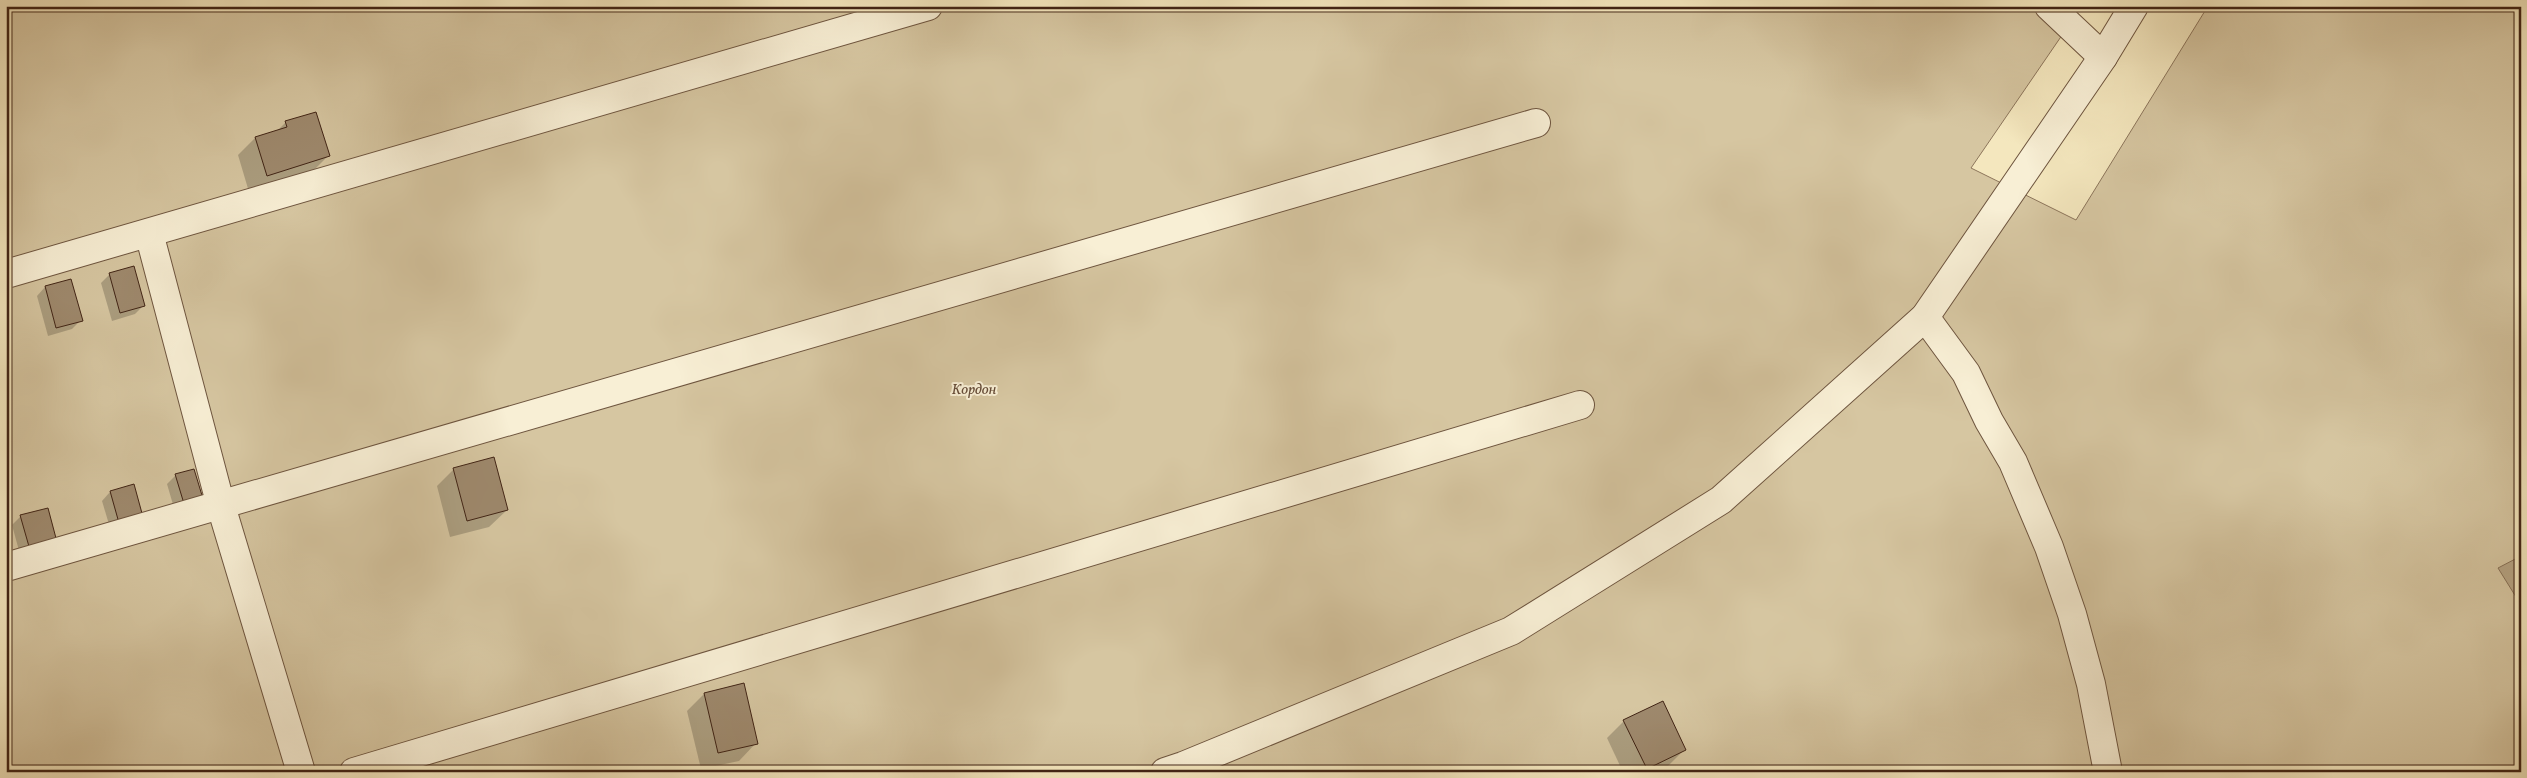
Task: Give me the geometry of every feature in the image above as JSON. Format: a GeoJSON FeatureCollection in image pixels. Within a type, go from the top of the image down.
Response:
{"type":"FeatureCollection","features":[{"type":"Feature","properties":{"kind":"street"},"geometry":{"type":"LineString","coordinates":[[6,274],[928,6]]}},
{"type":"Feature","properties":{"kind":"street"},"geometry":{"type":"LineString","coordinates":[[2049,6],[2103,57]]}},
{"type":"Feature","properties":{"kind":"street"},"geometry":{"type":"LineString","coordinates":[[1165,772],[1511,632],[1720,500],[1925,317],[2103,57],[2134,6]]}},
{"type":"Feature","properties":{"kind":"street"},"geometry":{"type":"LineString","coordinates":[[6,567],[1536,123]]}},
{"type":"Feature","properties":{"kind":"street"},"geometry":{"type":"LineString","coordinates":[[149,233],[221,506],[301,772]]}},
{"type":"Feature","properties":{"kind":"street"},"geometry":{"type":"LineString","coordinates":[[1925,317],[1966,373],[1989,421],[2013,462],[2049,547],[2075,622],[2091,684],[2108,772]]}},
{"type":"Feature","properties":{"kind":"street"},"geometry":{"type":"LineString","coordinates":[[354,772],[1580,405]]}},
{"type":"Feature","properties":{"kind":"green space","name":"Кордон"},"geometry":{"type":"Polygon","coordinates":[[[6,6],[2082,6],[1971,168],[2076,220],[2208,6],[2521,6],[2521,772],[6,772],[6,6]]]}},
{"type":"Feature","properties":{"kind":"shaded area"},"geometry":{"type":"Polygon","coordinates":[[[2521,556],[2521,605],[2498,568],[2521,556]]]}},
{"type":"Feature","properties":{"kind":"building"},"geometry":{"type":"Polygon","coordinates":[[[316,112],[330,156],[267,176],[255,137],[287,127],[285,121],[316,112]]]}},
{"type":"Feature","properties":{"kind":"building"},"geometry":{"type":"Polygon","coordinates":[[[134,266],[145,306],[120,313],[109,273],[134,266]]]}},
{"type":"Feature","properties":{"kind":"building"},"geometry":{"type":"Polygon","coordinates":[[[71,279],[83,321],[56,328],[45,286],[71,279]]]}},
{"type":"Feature","properties":{"kind":"building"},"geometry":{"type":"Polygon","coordinates":[[[494,457],[508,510],[467,521],[453,468],[494,457]]]}},
{"type":"Feature","properties":{"kind":"building"},"geometry":{"type":"Polygon","coordinates":[[[194,469],[204,502],[185,507],[175,474],[194,469]]]}},
{"type":"Feature","properties":{"kind":"building"},"geometry":{"type":"Polygon","coordinates":[[[134,484],[143,517],[119,523],[110,491],[134,484]]]}},
{"type":"Feature","properties":{"kind":"building"},"geometry":{"type":"Polygon","coordinates":[[[48,508],[57,542],[30,550],[20,515],[48,508]]]}},
{"type":"Feature","properties":{"kind":"building"},"geometry":{"type":"Polygon","coordinates":[[[744,683],[758,744],[718,753],[704,693],[744,683]]]}},
{"type":"Feature","properties":{"kind":"building"},"geometry":{"type":"Polygon","coordinates":[[[1663,701],[1686,750],[1647,769],[1623,720],[1663,701]]]}}]}
